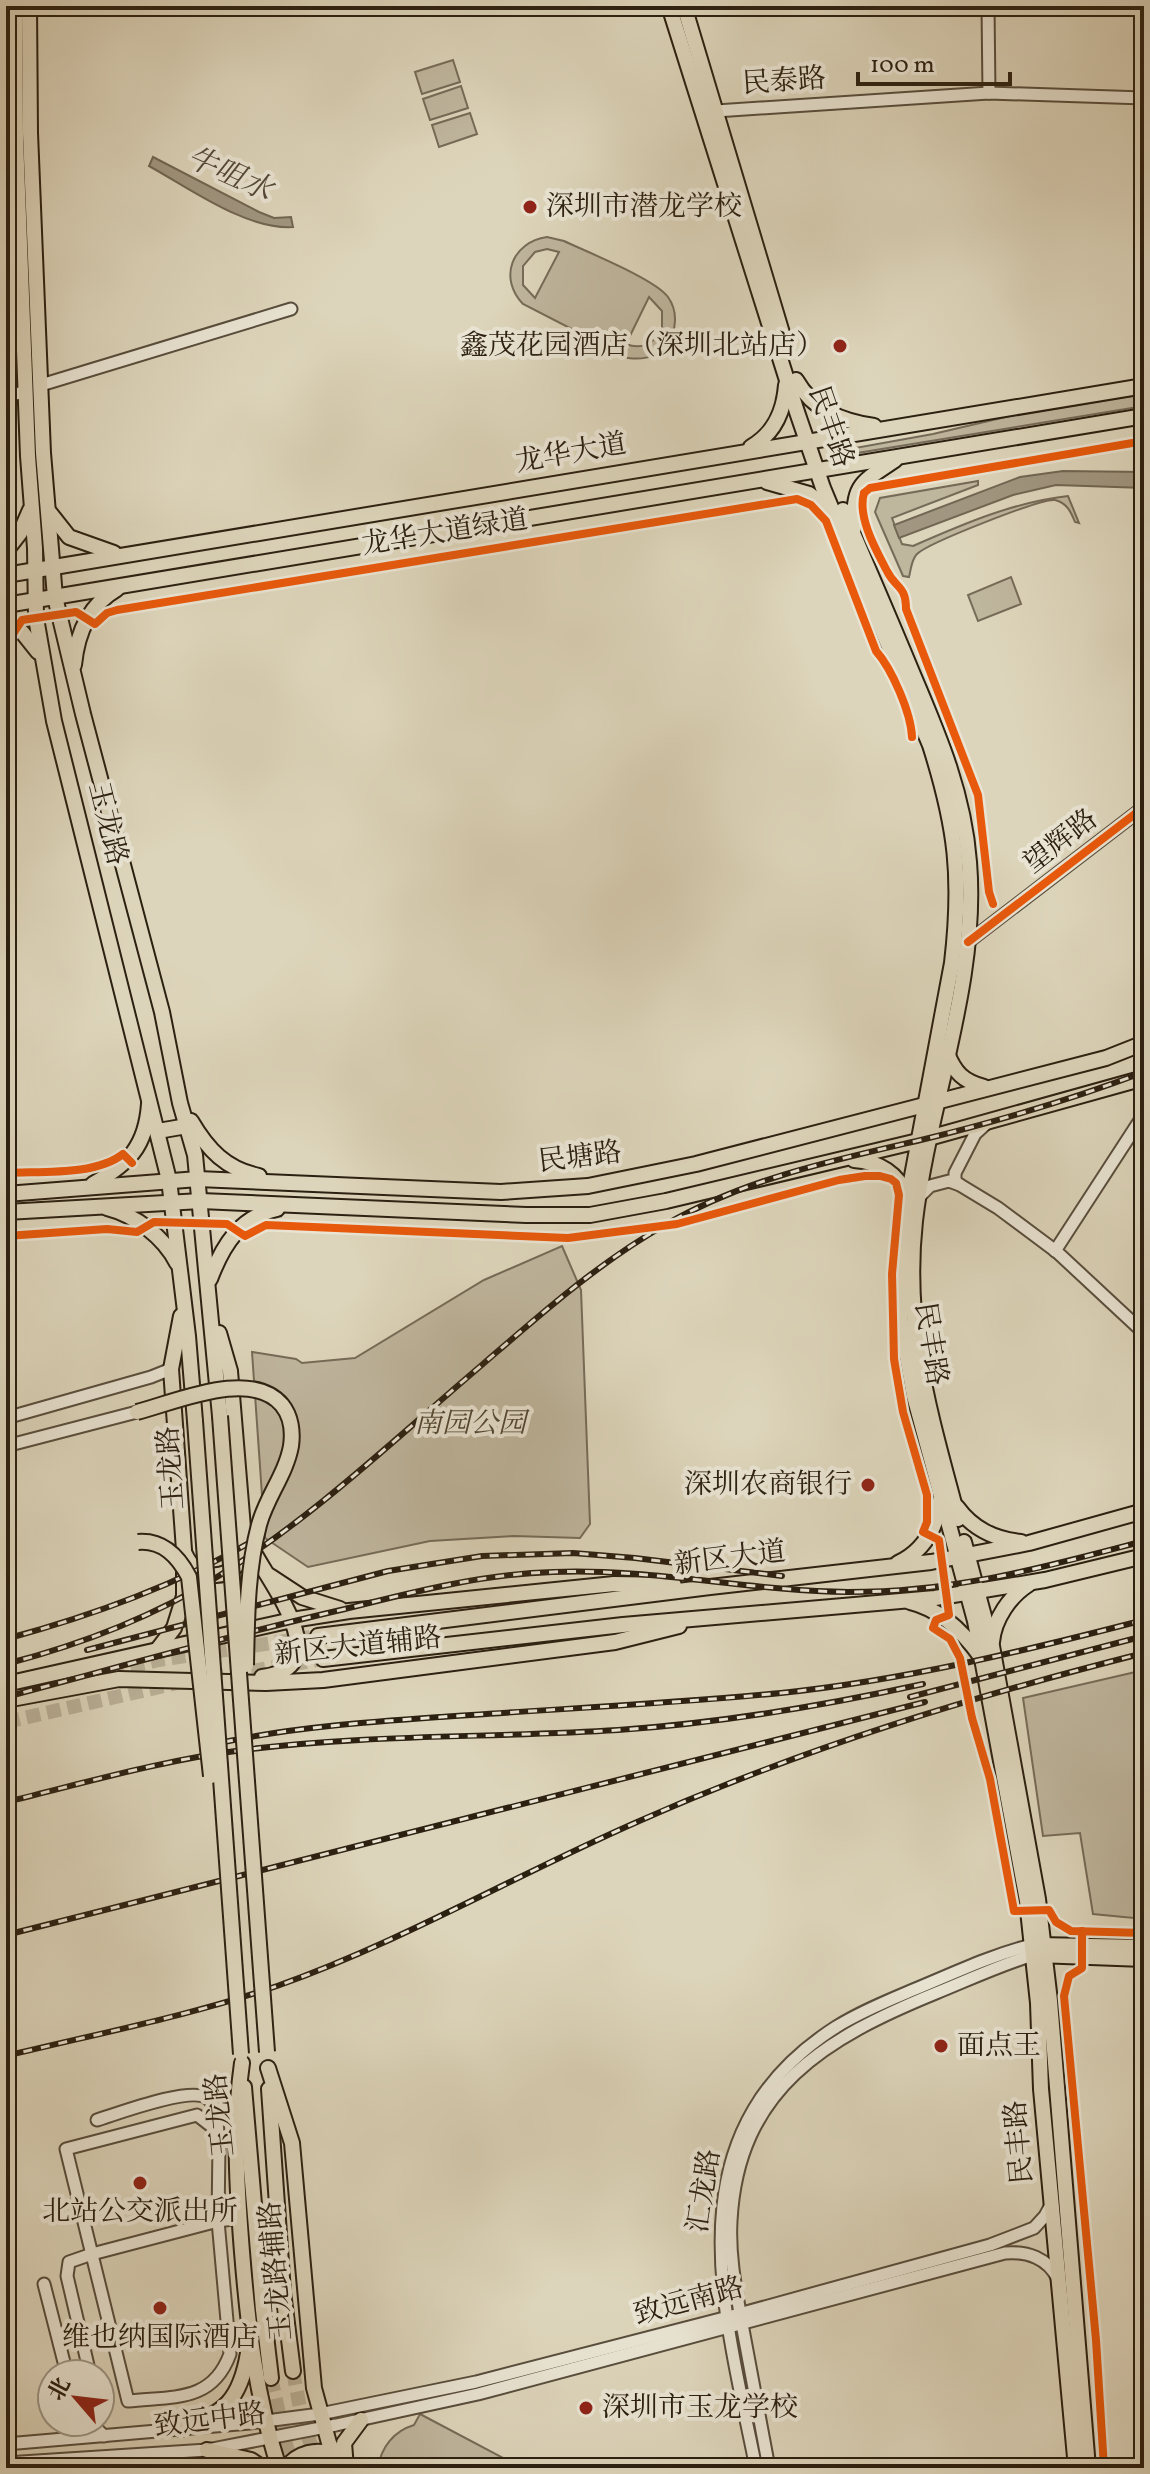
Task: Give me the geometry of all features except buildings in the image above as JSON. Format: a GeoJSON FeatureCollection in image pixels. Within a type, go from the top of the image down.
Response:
{"type":"FeatureCollection","features":[{"type":"Feature","properties":{"kind":"main road"},"geometry":{"type":"LineString","coordinates":[[15,6],[17,109]]}},
{"type":"Feature","properties":{"kind":"main road"},"geometry":{"type":"LineString","coordinates":[[17,109],[29,6]]}},
{"type":"Feature","properties":{"kind":"main road","name":"民丰路"},"geometry":{"type":"LineString","coordinates":[[669,6],[836,518],[930,745],[953,830],[958,886],[956,926],[932,1101],[913,1198],[913,1322],[948,1500],[973,1592],[992,1646],[1038,1899],[1051,2201],[1076,2468]]}},
{"type":"Feature","properties":{"kind":"main road","name":"民丰路"},"geometry":{"type":"LineString","coordinates":[[684,6],[791,380]]}},
{"type":"Feature","properties":{"kind":"main road","name":"玉龙路"},"geometry":{"type":"LineString","coordinates":[[17,109],[41,385],[55,597],[162,1012],[201,1201],[220,1416],[283,2292],[293,2371]]}},
{"type":"Feature","properties":{"kind":"main road","name":"玉龙路"},"geometry":{"type":"LineString","coordinates":[[17,109],[35,601],[42,663],[54,721],[158,1131],[172,1202],[188,1336],[241,2059],[271,2378]]}},
{"type":"Feature","properties":{"kind":"main road"},"geometry":{"type":"LineString","coordinates":[[742,451],[761,441],[775,425],[791,380],[823,410],[858,423],[886,427]]}},
{"type":"Feature","properties":{"kind":"main road","name":"龙华大道"},"geometry":{"type":"LineString","coordinates":[[6,575],[1144,386]]}},
{"type":"Feature","properties":{"kind":"main road","name":"龙华大道"},"geometry":{"type":"LineString","coordinates":[[6,605],[1144,416]]}},
{"type":"Feature","properties":{"kind":"main road"},"geometry":{"type":"LineString","coordinates":[[854,537],[858,490],[867,478],[900,457]]}},
{"type":"Feature","properties":{"kind":"main road","name":"民丰路"},"geometry":{"type":"LineString","coordinates":[[822,470],[854,537],[948,756],[957,784],[969,861],[968,942],[947,1053],[932,1101]]}},
{"type":"Feature","properties":{"kind":"main road"},"geometry":{"type":"LineString","coordinates":[[754,481],[780,484],[809,494],[822,502],[836,518]]}},
{"type":"Feature","properties":{"kind":"main road"},"geometry":{"type":"LineString","coordinates":[[6,551],[20,533],[32,502]]}},
{"type":"Feature","properties":{"kind":"main road"},"geometry":{"type":"LineString","coordinates":[[47,507],[56,524],[69,537],[123,555]]}},
{"type":"Feature","properties":{"kind":"main road"},"geometry":{"type":"LineString","coordinates":[[73,673],[77,647],[87,619],[104,598],[120,586]]}},
{"type":"Feature","properties":{"kind":"main road"},"geometry":{"type":"LineString","coordinates":[[6,623],[27,638],[42,663]]}},
{"type":"Feature","properties":{"kind":"main road"},"geometry":{"type":"LineString","coordinates":[[54,721],[83,714]]}},
{"type":"Feature","properties":{"kind":"main road","name":"民塘路"},"geometry":{"type":"LineString","coordinates":[[6,1194],[198,1179],[501,1192],[588,1186],[696,1164],[1106,1058],[1144,1043]]}},
{"type":"Feature","properties":{"kind":"main road"},"geometry":{"type":"LineString","coordinates":[[947,1053],[957,1074],[967,1082],[983,1087],[1000,1085]]}},
{"type":"Feature","properties":{"kind":"main road","name":"民塘路"},"geometry":{"type":"LineString","coordinates":[[6,1212],[201,1201],[590,1215],[666,1201],[924,1140],[1144,1078]]}},
{"type":"Feature","properties":{"kind":"main road"},"geometry":{"type":"LineString","coordinates":[[89,1186],[121,1166],[137,1149],[145,1125],[149,1096]]}},
{"type":"Feature","properties":{"kind":"main road"},"geometry":{"type":"LineString","coordinates":[[180,1103],[204,1142],[222,1161],[247,1174],[291,1183]]}},
{"type":"Feature","properties":{"kind":"main road"},"geometry":{"type":"LineString","coordinates":[[158,1131],[187,1126]]}},
{"type":"Feature","properties":{"kind":"main road"},"geometry":{"type":"LineString","coordinates":[[841,1159],[864,1161],[893,1173],[913,1198]]}},
{"type":"Feature","properties":{"kind":"main road"},"geometry":{"type":"LineString","coordinates":[[208,1283],[217,1260],[240,1226],[256,1215],[303,1205]]}},
{"type":"Feature","properties":{"kind":"main road"},"geometry":{"type":"LineString","coordinates":[[91,1206],[122,1213],[139,1222],[178,1261],[206,1253]]}},
{"type":"Feature","properties":{"kind":"main road"},"geometry":{"type":"LineString","coordinates":[[158,1649],[174,1628],[184,1596],[184,1550],[171,1369],[182,1304]]}},
{"type":"Feature","properties":{"kind":"main road"},"geometry":{"type":"LineString","coordinates":[[184,1550],[186,1558],[198,1571],[222,1575],[242,1560],[246,1536],[230,1371],[211,1305]]}},
{"type":"Feature","properties":{"kind":"main road"},"geometry":{"type":"LineString","coordinates":[[137,1412],[223,1389],[242,1387],[272,1397],[288,1416],[292,1432],[289,1453],[261,1518],[252,1570],[247,1641],[246,1769]]}},
{"type":"Feature","properties":{"kind":"main road"},"geometry":{"type":"LineString","coordinates":[[890,1567],[908,1558],[930,1535],[948,1500],[974,1525],[991,1535],[1029,1543]]}},
{"type":"Feature","properties":{"kind":"main road","name":"新区大道"},"geometry":{"type":"LineString","coordinates":[[318,1636],[964,1557],[1029,1543],[1144,1511]]}},
{"type":"Feature","properties":{"kind":"main road"},"geometry":{"type":"LineString","coordinates":[[226,1683],[272,1676],[288,1668],[298,1652],[292,1620],[246,1536]]}},
{"type":"Feature","properties":{"kind":"main road"},"geometry":{"type":"LineString","coordinates":[[138,1542],[155,1543],[172,1552],[189,1577],[213,1794],[227,1874]]}},
{"type":"Feature","properties":{"kind":"main road","name":"新区大道"},"geometry":{"type":"LineString","coordinates":[[323,1659],[713,1617],[902,1601],[1030,1583],[1144,1556]]}},
{"type":"Feature","properties":{"kind":"main road"},"geometry":{"type":"LineString","coordinates":[[263,1569],[282,1586],[302,1597],[349,1611]]}},
{"type":"Feature","properties":{"kind":"main road"},"geometry":{"type":"LineString","coordinates":[[992,1646],[992,1637],[1005,1608],[1030,1583]]}},
{"type":"Feature","properties":{"kind":"main road","name":"新区大道辅路"},"geometry":{"type":"LineString","coordinates":[[6,1684],[292,1620],[349,1611],[614,1584],[710,1587]]}},
{"type":"Feature","properties":{"kind":"main road","name":"民丰路"},"geometry":{"type":"LineString","coordinates":[[973,1592],[1038,1950],[1088,2468]]}},
{"type":"Feature","properties":{"kind":"main road"},"geometry":{"type":"LineString","coordinates":[[902,1601],[925,1607],[948,1622],[962,1633],[983,1660]]}},
{"type":"Feature","properties":{"kind":"main road","name":"新区大道辅路"},"geometry":{"type":"LineString","coordinates":[[6,1700],[119,1679],[226,1683],[323,1680],[615,1642],[713,1617]]}},
{"type":"Feature","properties":{"kind":"main road"},"geometry":{"type":"LineString","coordinates":[[1038,1950],[1144,1947]]}},
{"type":"Feature","properties":{"kind":"main road"},"geometry":{"type":"LineString","coordinates":[[1038,1950],[1144,1959]]}},
{"type":"Feature","properties":{"kind":"main road","name":"玉龙路辅路"},"geometry":{"type":"LineString","coordinates":[[241,2059],[236,2106],[247,2305],[256,2382],[279,2468]]}},
{"type":"Feature","properties":{"kind":"main road","name":"玉龙路辅路"},"geometry":{"type":"LineString","coordinates":[[268,2060],[292,2143],[313,2376],[322,2421],[340,2464]]}},
{"type":"Feature","properties":{"kind":"main road"},"geometry":{"type":"LineString","coordinates":[[181,2429],[213,2416],[236,2394],[248,2354],[247,2305]]}},
{"type":"Feature","properties":{"kind":"main road"},"geometry":{"type":"LineString","coordinates":[[286,2468],[289,2463],[310,2452],[322,2450],[340,2464],[344,2443],[361,2420]]}},
{"type":"Feature","properties":{"kind":"main road"},"geometry":{"type":"LineString","coordinates":[[207,2450],[251,2460],[263,2468]]}},
{"type":"Feature","properties":{"kind":"street"},"geometry":{"type":"LineString","coordinates":[[988,6],[989,93]]}},
{"type":"Feature","properties":{"kind":"street","name":"民泰路"},"geometry":{"type":"LineString","coordinates":[[716,111],[989,93],[1144,98]]}},
{"type":"Feature","properties":{"kind":"street"},"geometry":{"type":"LineString","coordinates":[[41,385],[291,309]]}},
{"type":"Feature","properties":{"kind":"street"},"geometry":{"type":"LineString","coordinates":[[6,397],[26,391]]}},
{"type":"Feature","properties":{"kind":"street","name":"望辉路"},"geometry":{"type":"LineString","coordinates":[[968,942],[1144,807]]}},
{"type":"Feature","properties":{"kind":"street"},"geometry":{"type":"LineString","coordinates":[[1055,1251],[1144,1114]]}},
{"type":"Feature","properties":{"kind":"street"},"geometry":{"type":"LineString","coordinates":[[987,1123],[975,1134],[954,1179],[1055,1251],[1144,1333]]}},
{"type":"Feature","properties":{"kind":"street"},"geometry":{"type":"LineString","coordinates":[[913,1198],[940,1183],[949,1181],[960,1185]]}},
{"type":"Feature","properties":{"kind":"street"},"geometry":{"type":"LineString","coordinates":[[49,1191],[50,1209]]}},
{"type":"Feature","properties":{"kind":"street"},"geometry":{"type":"LineString","coordinates":[[6,1418],[171,1369]]}},
{"type":"Feature","properties":{"kind":"street"},"geometry":{"type":"LineString","coordinates":[[6,1446],[137,1412]]}},
{"type":"Feature","properties":{"kind":"street","name":"汇龙路"},"geometry":{"type":"LineString","coordinates":[[769,2468],[720,2250],[723,2196],[738,2140],[770,2086],[800,2054],[856,2016],[999,1955],[1038,1950]]}},
{"type":"Feature","properties":{"kind":"street"},"geometry":{"type":"LineString","coordinates":[[97,2120],[198,2095],[206,2098],[213,2107],[219,2143],[218,2221],[230,2354],[224,2371],[212,2385],[197,2392],[128,2401],[66,2149],[197,2115],[215,2129],[219,2143]]}},
{"type":"Feature","properties":{"kind":"street","name":"致远南路"},"geometry":{"type":"LineString","coordinates":[[322,2421],[361,2420],[478,2394],[1010,2239],[1040,2223],[1051,2201]]}},
{"type":"Feature","properties":{"kind":"street"},"geometry":{"type":"LineString","coordinates":[[86,2358],[67,2271],[73,2260],[218,2221],[240,2218]]}},
{"type":"Feature","properties":{"kind":"street","name":"致远南路"},"geometry":{"type":"LineString","coordinates":[[322,2421],[1005,2253],[1016,2252],[1038,2258],[1054,2270],[1059,2279]]}},
{"type":"Feature","properties":{"kind":"street"},"geometry":{"type":"LineString","coordinates":[[44,2284],[63,2358]]}},
{"type":"Feature","properties":{"kind":"street","name":"汇龙路"},"geometry":{"type":"LineString","coordinates":[[735,2321],[756,2468]]}},
{"type":"Feature","properties":{"kind":"street","name":"致远中路"},"geometry":{"type":"LineString","coordinates":[[116,2435],[266,2421],[322,2421]]}},
{"type":"Feature","properties":{"kind":"street","name":"致远中路"},"geometry":{"type":"LineString","coordinates":[[6,2463],[207,2450],[271,2438],[322,2421]]}},
{"type":"Feature","properties":{"kind":"street","name":"致远中路"},"geometry":{"type":"LineString","coordinates":[[6,2444],[80,2438]]}},
{"type":"Feature","properties":{"kind":"green space"},"geometry":{"type":"Polygon","coordinates":[[[453,60],[460,82],[422,94],[415,72],[453,60]]]}},
{"type":"Feature","properties":{"kind":"green space"},"geometry":{"type":"Polygon","coordinates":[[[461,86],[468,108],[430,120],[423,99],[461,86]]]}},
{"type":"Feature","properties":{"kind":"green space"},"geometry":{"type":"Polygon","coordinates":[[[470,113],[477,134],[439,147],[432,125],[470,113]]]}},
{"type":"Feature","properties":{"kind":"green space"},"geometry":{"type":"Polygon","coordinates":[[[547,237],[564,241],[635,274],[661,290],[671,302],[675,314],[673,333],[667,344],[650,357],[628,358],[523,304],[515,294],[510,273],[517,254],[535,240],[547,237]],[[547,249],[535,252],[523,266],[523,285],[535,298],[559,252],[547,249]],[[649,297],[626,344],[647,344],[662,329],[662,311],[649,297]]]}},
{"type":"Feature","properties":{"kind":"green space"},"geometry":{"type":"Polygon","coordinates":[[[1144,394],[1144,406],[845,455],[844,450],[1010,416],[1144,394]]]}},
{"type":"Feature","properties":{"kind":"green space"},"geometry":{"type":"Polygon","coordinates":[[[978,481],[978,485],[892,518],[902,544],[913,546],[1008,509],[1068,496],[1079,523],[1075,522],[1063,503],[1046,501],[926,548],[915,556],[909,577],[903,576],[875,512],[880,498],[978,481]]]}},
{"type":"Feature","properties":{"kind":"green space"},"geometry":{"type":"Polygon","coordinates":[[[1011,577],[1021,604],[978,621],[968,595],[1011,577]]]}},
{"type":"Feature","properties":{"kind":"green space","name":"南园公园"},"geometry":{"type":"Polygon","coordinates":[[[562,1246],[581,1290],[590,1524],[580,1538],[514,1536],[430,1541],[308,1567],[265,1538],[252,1352],[296,1359],[302,1363],[355,1358],[484,1280],[562,1246]]]}},
{"type":"Feature","properties":{"kind":"green space"},"geometry":{"type":"Polygon","coordinates":[[[1144,1670],[1144,1919],[1093,1914],[1080,1833],[1043,1836],[1023,1698],[1144,1670]]]}},
{"type":"Feature","properties":{"kind":"green space"},"geometry":{"type":"Polygon","coordinates":[[[420,2414],[522,2468],[378,2468],[382,2453],[390,2441],[400,2431],[414,2425],[420,2414]]]}},
{"type":"Feature","properties":{"kind":"shaded area"},"geometry":{"type":"Polygon","coordinates":[[[153,157],[259,212],[274,218],[291,217],[293,227],[256,222],[218,206],[149,166],[153,157]]]}},
{"type":"Feature","properties":{"kind":"shaded area"},"geometry":{"type":"Polygon","coordinates":[[[1063,471],[1144,472],[1144,488],[1056,485],[1013,495],[899,538],[894,525],[1020,477],[1063,471]]]}},
{"type":"Feature","properties":{"kind":"tunnel"},"geometry":{"type":"LineString","coordinates":[[28,1690],[159,1660],[318,1636]]}},
{"type":"Feature","properties":{"kind":"tunnel"},"geometry":{"type":"LineString","coordinates":[[210,1678],[323,1659]]}},
{"type":"Feature","properties":{"kind":"tunnel"},"geometry":{"type":"LineString","coordinates":[[6,1722],[177,1683]]}},
{"type":"Feature","properties":{"kind":"tunnel"},"geometry":{"type":"LineString","coordinates":[[293,2371],[302,2419],[319,2468]]}},
{"type":"Feature","properties":{"kind":"tunnel"},"geometry":{"type":"LineString","coordinates":[[271,2378],[287,2448],[297,2468]]}},
{"type":"Feature","properties":{"kind":"railway"},"geometry":{"type":"LineString","coordinates":[[6,1664],[88,1639],[141,1617],[193,1591],[253,1554],[354,1475],[571,1290],[665,1225],[727,1195],[792,1172],[1008,1117],[1144,1072]]}},
{"type":"Feature","properties":{"kind":"railway"},"geometry":{"type":"LineString","coordinates":[[6,1639],[71,1620],[165,1585],[256,1539]]}},
{"type":"Feature","properties":{"kind":"railway"},"geometry":{"type":"LineString","coordinates":[[6,1697],[302,1619],[422,1590],[500,1576],[553,1572],[627,1573],[811,1591],[888,1591],[998,1577],[1144,1541]]}},
{"type":"Feature","properties":{"kind":"railway"},"geometry":{"type":"LineString","coordinates":[[87,1650],[388,1571],[482,1556],[573,1553],[782,1576]]}},
{"type":"Feature","properties":{"kind":"railway"},"geometry":{"type":"LineString","coordinates":[[224,1742],[278,1732],[360,1723],[696,1700],[827,1687],[964,1663],[1144,1620]]}},
{"type":"Feature","properties":{"kind":"railway"},"geometry":{"type":"LineString","coordinates":[[910,1697],[1144,1636]]}},
{"type":"Feature","properties":{"kind":"railway"},"geometry":{"type":"LineString","coordinates":[[6,2056],[176,2016],[277,1986],[413,1929],[637,1822],[761,1771],[950,1707],[1144,1653]]}},
{"type":"Feature","properties":{"kind":"railway"},"geometry":{"type":"LineString","coordinates":[[6,1802],[153,1766],[243,1750],[336,1741],[657,1727],[771,1713],[923,1684]]}},
{"type":"Feature","properties":{"kind":"railway"},"geometry":{"type":"LineString","coordinates":[[6,1935],[925,1702]]}},
{"type":"Feature","properties":{"kind":"cycle path"},"geometry":{"type":"LineString","coordinates":[[864,493],[870,488],[1144,441]]}},
{"type":"Feature","properties":{"kind":"cycle path"},"geometry":{"type":"LineString","coordinates":[[864,493],[863,512],[869,533],[890,577],[904,595],[906,609],[978,795],[993,904]]}},
{"type":"Feature","properties":{"kind":"cycle path","name":"龙华大道绿道"},"geometry":{"type":"LineString","coordinates":[[6,634],[11,637],[22,620],[76,612],[95,624],[107,613],[117,610],[797,499],[811,505],[826,521],[876,651],[900,692],[912,737]]}},
{"type":"Feature","properties":{"kind":"cycle path"},"geometry":{"type":"LineString","coordinates":[[968,942],[1144,807]]}},
{"type":"Feature","properties":{"kind":"cycle path"},"geometry":{"type":"LineString","coordinates":[[6,1173],[83,1169],[98,1166],[123,1154],[132,1163]]}},
{"type":"Feature","properties":{"kind":"cycle path"},"geometry":{"type":"LineString","coordinates":[[6,1236],[107,1229],[137,1232],[154,1222],[227,1224],[245,1236],[266,1225],[568,1238],[677,1224],[839,1180],[865,1176],[891,1179],[896,1183],[899,1195],[892,1274],[894,1359],[903,1412],[927,1495],[927,1522],[923,1532],[939,1540],[949,1615],[936,1620],[933,1628],[950,1639],[960,1658],[972,1718],[990,1779],[1014,1911],[1049,1910],[1056,1922],[1071,1931],[1144,1933]]}},
{"type":"Feature","properties":{"kind":"cycle path"},"geometry":{"type":"LineString","coordinates":[[1082,1931],[1082,1968],[1069,1976],[1064,1996],[1096,2340],[1104,2468]]}},
{"type":"Feature","properties":{"kind":"place","name":"深圳市潜龙学校"},"geometry":{"type":"Point","coordinates":[530,207]}},
{"type":"Feature","properties":{"kind":"place","name":"鑫茂花园酒店（深圳北站店）"},"geometry":{"type":"Point","coordinates":[840,346]}},
{"type":"Feature","properties":{"kind":"place","name":"深圳农商银行"},"geometry":{"type":"Point","coordinates":[868,1485]}},
{"type":"Feature","properties":{"kind":"place","name":"面点王"},"geometry":{"type":"Point","coordinates":[941,2046]}},
{"type":"Feature","properties":{"kind":"place","name":"北站公交派出所"},"geometry":{"type":"Point","coordinates":[140,2183]}},
{"type":"Feature","properties":{"kind":"place","name":"维也纳国际酒店"},"geometry":{"type":"Point","coordinates":[160,2308]}},
{"type":"Feature","properties":{"kind":"place","name":"深圳市玉龙学校"},"geometry":{"type":"Point","coordinates":[586,2408]}},
{"type":"Feature","properties":{"kind":"water label","name":"牛咀水"},"geometry":{"type":"Point","coordinates":[229,175]}}]}
